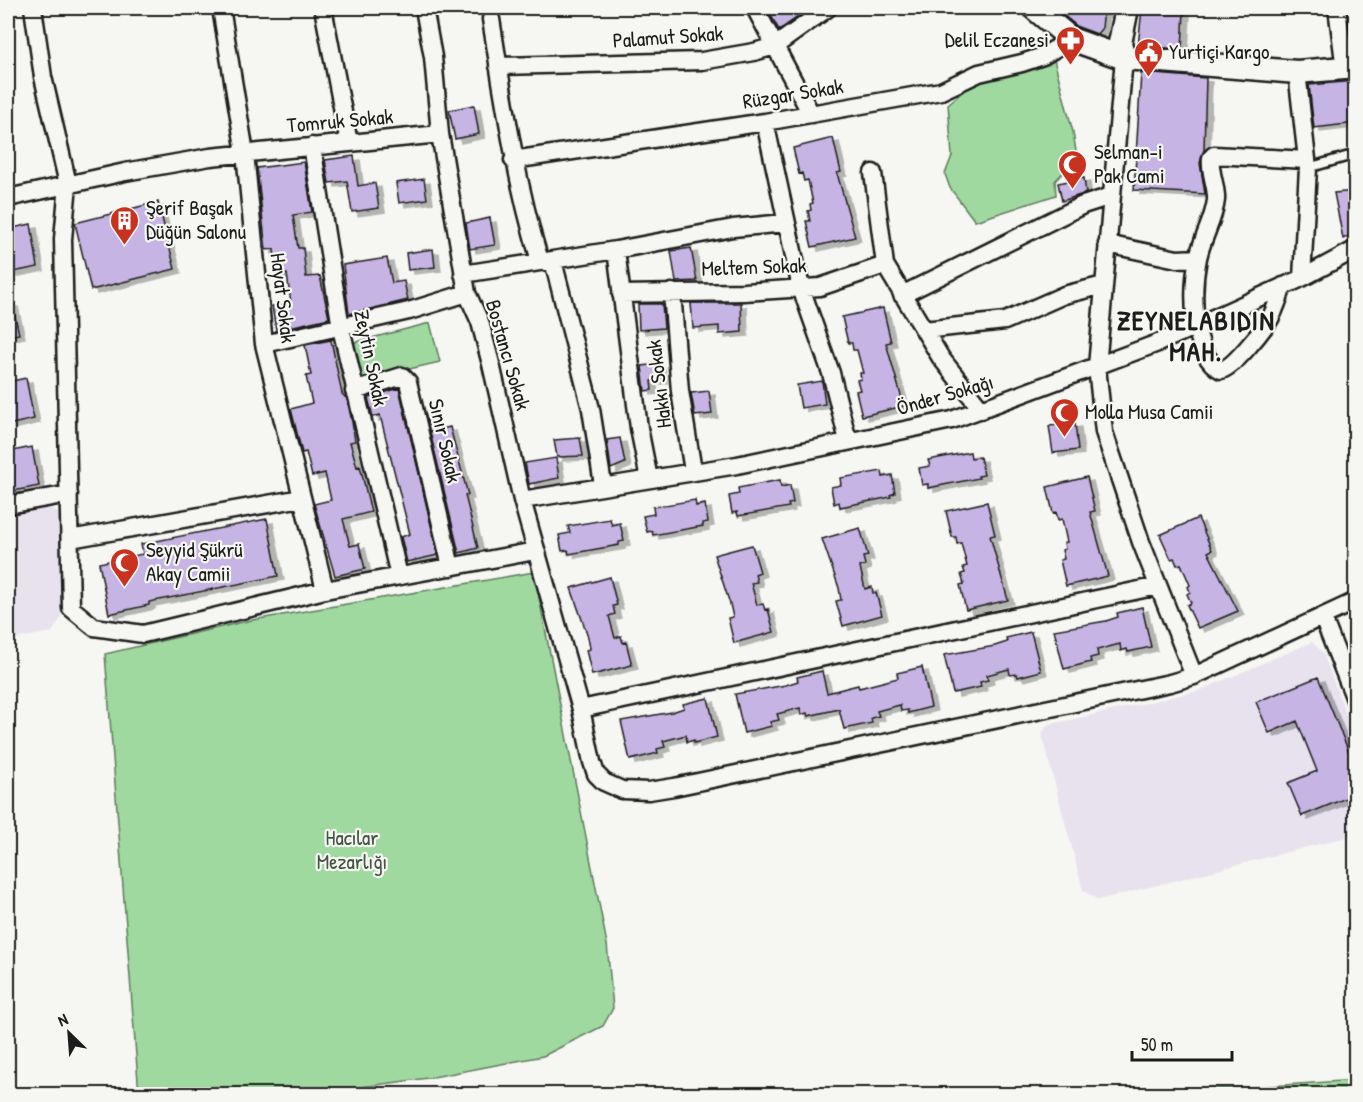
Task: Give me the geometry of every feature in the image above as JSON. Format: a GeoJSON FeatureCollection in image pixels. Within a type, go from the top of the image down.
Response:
{"type":"FeatureCollection","features":[{"type":"Feature","properties":{"kind":"main road"},"geometry":{"type":"LineString","coordinates":[[1034,8],[1071,39],[1124,58],[1297,72],[1350,68]]}},
{"type":"Feature","properties":{"kind":"main road"},"geometry":{"type":"LineString","coordinates":[[1124,58],[1120,43],[1127,8]]}},
{"type":"Feature","properties":{"kind":"street"},"geometry":{"type":"LineString","coordinates":[[33,8],[43,77],[68,184],[63,239],[71,608],[94,627],[143,634],[325,590],[535,551]]}},
{"type":"Feature","properties":{"kind":"street","name":"Hayat Sokak"},"geometry":{"type":"LineString","coordinates":[[221,8],[244,153],[264,344],[325,590]]}},
{"type":"Feature","properties":{"kind":"street"},"geometry":{"type":"LineString","coordinates":[[323,8],[349,142]]}},
{"type":"Feature","properties":{"kind":"street","name":"Bostancı Sokak"},"geometry":{"type":"LineString","coordinates":[[424,8],[434,57],[440,134],[467,293],[480,322],[535,551],[581,709],[596,774],[604,782],[622,790],[649,791],[1002,719],[1194,676],[1356,601]]}},
{"type":"Feature","properties":{"kind":"street"},"geometry":{"type":"LineString","coordinates":[[755,8],[811,114]]}},
{"type":"Feature","properties":{"kind":"street","name":"Palamut Sokak"},"geometry":{"type":"LineString","coordinates":[[498,66],[702,61],[775,46],[828,8]]}},
{"type":"Feature","properties":{"kind":"street"},"geometry":{"type":"LineString","coordinates":[[1337,8],[1350,68]]}},
{"type":"Feature","properties":{"kind":"street"},"geometry":{"type":"LineString","coordinates":[[491,19],[513,160],[523,204],[546,261],[591,409],[603,485]]}},
{"type":"Feature","properties":{"kind":"street","name":"Rüzgar Sokak"},"geometry":{"type":"LineString","coordinates":[[513,160],[765,122],[941,91],[980,73],[1043,56],[1071,39]]}},
{"type":"Feature","properties":{"kind":"street"},"geometry":{"type":"LineString","coordinates":[[1124,58],[1097,367],[1104,432],[1158,586],[1194,676]]}},
{"type":"Feature","properties":{"kind":"street"},"geometry":{"type":"LineString","coordinates":[[1297,72],[1307,164],[1302,278]]}},
{"type":"Feature","properties":{"kind":"street"},"geometry":{"type":"LineString","coordinates":[[765,122],[785,224],[801,288],[831,373],[849,441]]}},
{"type":"Feature","properties":{"kind":"street","name":"Tomruk Sokak"},"geometry":{"type":"LineString","coordinates":[[8,198],[68,184],[244,153],[440,134]]}},
{"type":"Feature","properties":{"kind":"street","name":"Zeytin Sokak"},"geometry":{"type":"LineString","coordinates":[[312,146],[341,328],[399,576]]}},
{"type":"Feature","properties":{"kind":"street"},"geometry":{"type":"LineString","coordinates":[[1283,286],[1269,321],[1227,369],[1221,370],[1213,366],[1204,352],[1195,326],[1198,258],[1216,198],[1210,168],[1214,155],[1307,164]]}},
{"type":"Feature","properties":{"kind":"street"},"geometry":{"type":"LineString","coordinates":[[873,173],[885,265],[941,358],[982,410]]}},
{"type":"Feature","properties":{"kind":"street"},"geometry":{"type":"LineString","coordinates":[[902,295],[1083,205],[1111,196]]}},
{"type":"Feature","properties":{"kind":"street"},"geometry":{"type":"LineString","coordinates":[[463,274],[616,250],[733,228],[785,224]]}},
{"type":"Feature","properties":{"kind":"street"},"geometry":{"type":"LineString","coordinates":[[1107,244],[1177,259],[1198,258]]}},
{"type":"Feature","properties":{"kind":"street","name":"Önder Sokağı"},"geometry":{"type":"LineString","coordinates":[[522,500],[737,465],[952,420],[1097,367],[1195,326],[1302,278],[1356,249]]}},
{"type":"Feature","properties":{"kind":"street"},"geometry":{"type":"LineString","coordinates":[[616,250],[639,428],[650,479]]}},
{"type":"Feature","properties":{"kind":"street","name":"Meltem Sokak"},"geometry":{"type":"LineString","coordinates":[[621,294],[820,287],[885,265]]}},
{"type":"Feature","properties":{"kind":"street"},"geometry":{"type":"LineString","coordinates":[[924,330],[1005,321],[1064,294],[1104,285]]}},
{"type":"Feature","properties":{"kind":"street","name":"Hakkı Sokak"},"geometry":{"type":"LineString","coordinates":[[672,292],[680,391],[693,471]]}},
{"type":"Feature","properties":{"kind":"street"},"geometry":{"type":"LineString","coordinates":[[264,344],[341,328],[467,293]]}},
{"type":"Feature","properties":{"kind":"street","name":"Sınır Sokak"},"geometry":{"type":"LineString","coordinates":[[354,390],[402,376],[408,382],[451,567]]}},
{"type":"Feature","properties":{"kind":"street"},"geometry":{"type":"LineString","coordinates":[[8,505],[69,495]]}},
{"type":"Feature","properties":{"kind":"street"},"geometry":{"type":"LineString","coordinates":[[70,539],[302,498]]}},
{"type":"Feature","properties":{"kind":"street"},"geometry":{"type":"LineString","coordinates":[[581,709],[1158,586]]}},
{"type":"Feature","properties":{"kind":"street"},"geometry":{"type":"LineString","coordinates":[[1323,618],[1356,702]]}},
{"type":"Feature","properties":{"kind":"lane"},"geometry":{"type":"LineString","coordinates":[[1307,164],[1356,154]]}},
{"type":"Feature","properties":{"kind":"shaded area"},"geometry":{"type":"Polygon","coordinates":[[[47,507],[58,513],[61,618],[52,632],[8,640],[8,514],[47,507]]]}},
{"type":"Feature","properties":{"kind":"shaded area"},"geometry":{"type":"Polygon","coordinates":[[[1312,642],[1323,653],[1355,738],[1355,835],[1098,900],[1083,890],[1042,735],[1047,725],[1199,691],[1312,642]]]}},
{"type":"Feature","properties":{"kind":"green space"},"geometry":{"type":"Polygon","coordinates":[[[1341,8],[1355,8],[1355,36],[1348,37],[1341,8]]]}},
{"type":"Feature","properties":{"kind":"green space"},"geometry":{"type":"Polygon","coordinates":[[[1053,56],[1073,132],[1077,158],[1055,181],[1056,195],[975,221],[950,188],[945,174],[952,156],[948,104],[978,79],[1053,56]]]}},
{"type":"Feature","properties":{"kind":"green space"},"geometry":{"type":"Polygon","coordinates":[[[430,323],[440,362],[357,381],[348,344],[430,323]]]}},
{"type":"Feature","properties":{"kind":"green space","name":"Hacılar Mezarlığı"},"geometry":{"type":"Polygon","coordinates":[[[534,572],[607,944],[613,1008],[603,1026],[543,1056],[428,1078],[309,1094],[139,1094],[105,654],[247,621],[534,572]]]}},
{"type":"Feature","properties":{"kind":"green space"},"geometry":{"type":"Polygon","coordinates":[[[1355,1080],[1355,1094],[1156,1094],[1170,1089],[1242,1088],[1355,1080]]]}},
{"type":"Feature","properties":{"kind":"building"},"geometry":{"type":"Polygon","coordinates":[[[767,8],[798,8],[802,14],[779,30],[767,8]]]}},
{"type":"Feature","properties":{"kind":"building"},"geometry":{"type":"Polygon","coordinates":[[[1066,8],[1104,8],[1102,28],[1097,34],[1078,27],[1062,14],[1066,8]]]}},
{"type":"Feature","properties":{"kind":"building"},"geometry":{"type":"Polygon","coordinates":[[[1142,9],[1184,11],[1182,49],[1138,46],[1142,9]]]}},
{"type":"Feature","properties":{"kind":"building"},"geometry":{"type":"Polygon","coordinates":[[[1141,73],[1206,78],[1204,150],[1200,163],[1205,194],[1134,190],[1141,73]]]}},
{"type":"Feature","properties":{"kind":"building"},"geometry":{"type":"Polygon","coordinates":[[[1356,81],[1356,123],[1314,128],[1309,85],[1356,81]]]}},
{"type":"Feature","properties":{"kind":"building"},"geometry":{"type":"Polygon","coordinates":[[[474,105],[479,134],[455,139],[449,110],[474,105]]]}},
{"type":"Feature","properties":{"kind":"building"},"geometry":{"type":"Polygon","coordinates":[[[833,138],[841,172],[837,173],[855,237],[812,247],[806,221],[810,221],[808,211],[811,210],[810,204],[813,203],[808,180],[804,181],[802,173],[799,174],[793,148],[833,138]]]}},
{"type":"Feature","properties":{"kind":"building"},"geometry":{"type":"Polygon","coordinates":[[[354,156],[358,186],[375,183],[379,208],[352,212],[347,181],[329,183],[325,160],[354,156]]]}},
{"type":"Feature","properties":{"kind":"building"},"geometry":{"type":"Polygon","coordinates":[[[304,162],[312,212],[293,215],[298,248],[303,248],[306,277],[320,276],[329,318],[276,330],[272,306],[291,303],[287,274],[277,275],[274,249],[266,250],[257,168],[304,162]]]}},
{"type":"Feature","properties":{"kind":"building","name":"Selman-i Pak Cami"},"geometry":{"type":"Polygon","coordinates":[[[1084,178],[1086,193],[1062,201],[1058,183],[1084,178]]]}},
{"type":"Feature","properties":{"kind":"building"},"geometry":{"type":"Polygon","coordinates":[[[424,179],[427,199],[399,203],[396,183],[424,179]]]}},
{"type":"Feature","properties":{"kind":"building"},"geometry":{"type":"Polygon","coordinates":[[[1356,191],[1356,233],[1343,239],[1334,193],[1356,191]]]}},
{"type":"Feature","properties":{"kind":"building","name":"Şerif Başak Düğün Salonu"},"geometry":{"type":"Polygon","coordinates":[[[158,202],[175,269],[91,290],[75,223],[158,202]]]}},
{"type":"Feature","properties":{"kind":"building"},"geometry":{"type":"Polygon","coordinates":[[[490,218],[495,245],[470,249],[466,223],[490,218]]]}},
{"type":"Feature","properties":{"kind":"building"},"geometry":{"type":"Polygon","coordinates":[[[31,224],[38,267],[8,273],[8,229],[31,224]]]}},
{"type":"Feature","properties":{"kind":"building"},"geometry":{"type":"Polygon","coordinates":[[[691,248],[697,281],[676,282],[671,251],[691,248]]]}},
{"type":"Feature","properties":{"kind":"building"},"geometry":{"type":"Polygon","coordinates":[[[433,249],[435,267],[408,270],[406,253],[433,249]]]}},
{"type":"Feature","properties":{"kind":"building"},"geometry":{"type":"Polygon","coordinates":[[[387,258],[392,283],[404,281],[408,300],[349,314],[343,265],[387,258]]]}},
{"type":"Feature","properties":{"kind":"building"},"geometry":{"type":"Polygon","coordinates":[[[8,303],[12,303],[19,334],[8,336],[8,303]]]}},
{"type":"Feature","properties":{"kind":"building"},"geometry":{"type":"Polygon","coordinates":[[[691,303],[741,303],[742,332],[719,334],[719,326],[693,328],[691,303]]]}},
{"type":"Feature","properties":{"kind":"building"},"geometry":{"type":"Polygon","coordinates":[[[638,304],[662,304],[664,328],[639,330],[638,304]]]}},
{"type":"Feature","properties":{"kind":"building"},"geometry":{"type":"Polygon","coordinates":[[[883,308],[891,342],[886,343],[904,406],[862,416],[856,391],[860,390],[857,380],[861,379],[860,373],[863,373],[857,350],[853,350],[852,343],[848,343],[842,317],[883,308]]]}},
{"type":"Feature","properties":{"kind":"building"},"geometry":{"type":"Polygon","coordinates":[[[331,340],[342,394],[347,399],[352,422],[355,441],[350,442],[357,467],[360,466],[371,512],[343,519],[350,546],[359,544],[365,569],[335,576],[314,504],[331,500],[325,473],[312,476],[306,452],[302,453],[291,409],[312,403],[306,376],[311,375],[305,345],[331,340]]]}},
{"type":"Feature","properties":{"kind":"building"},"geometry":{"type":"Polygon","coordinates":[[[659,364],[661,379],[651,381],[652,390],[645,391],[642,366],[659,364]]]}},
{"type":"Feature","properties":{"kind":"building"},"geometry":{"type":"Polygon","coordinates":[[[26,378],[34,419],[8,425],[8,382],[26,378]]]}},
{"type":"Feature","properties":{"kind":"building"},"geometry":{"type":"Polygon","coordinates":[[[822,381],[825,404],[801,408],[797,385],[822,381]]]}},
{"type":"Feature","properties":{"kind":"building"},"geometry":{"type":"Polygon","coordinates":[[[399,388],[438,555],[407,562],[401,537],[410,534],[380,415],[373,417],[368,398],[399,388]]]}},
{"type":"Feature","properties":{"kind":"building"},"geometry":{"type":"Polygon","coordinates":[[[709,391],[712,414],[695,416],[691,393],[709,391]]]}},
{"type":"Feature","properties":{"kind":"building","name":"Molla Musa Camii"},"geometry":{"type":"Polygon","coordinates":[[[1075,423],[1078,450],[1053,453],[1049,426],[1075,423]]]}},
{"type":"Feature","properties":{"kind":"building"},"geometry":{"type":"Polygon","coordinates":[[[450,427],[468,495],[465,495],[478,548],[459,553],[430,432],[450,427]]]}},
{"type":"Feature","properties":{"kind":"building"},"geometry":{"type":"Polygon","coordinates":[[[580,438],[583,456],[557,457],[554,440],[580,438]]]}},
{"type":"Feature","properties":{"kind":"building"},"geometry":{"type":"Polygon","coordinates":[[[620,438],[625,463],[611,469],[607,440],[620,438]]]}},
{"type":"Feature","properties":{"kind":"building"},"geometry":{"type":"Polygon","coordinates":[[[32,447],[39,486],[8,492],[8,452],[32,447]]]}},
{"type":"Feature","properties":{"kind":"building"},"geometry":{"type":"Polygon","coordinates":[[[970,452],[971,458],[980,457],[984,475],[928,488],[928,484],[922,485],[919,468],[930,466],[928,460],[970,452]]]}},
{"type":"Feature","properties":{"kind":"building"},"geometry":{"type":"Polygon","coordinates":[[[556,458],[559,478],[529,484],[525,463],[556,458]]]}},
{"type":"Feature","properties":{"kind":"building"},"geometry":{"type":"Polygon","coordinates":[[[882,471],[883,477],[892,475],[895,493],[890,495],[891,497],[840,507],[839,502],[834,504],[831,487],[841,485],[840,478],[882,471]]]}},
{"type":"Feature","properties":{"kind":"building"},"geometry":{"type":"Polygon","coordinates":[[[1087,477],[1095,511],[1090,512],[1108,576],[1066,586],[1060,560],[1064,559],[1062,550],[1065,549],[1064,543],[1067,542],[1062,519],[1058,520],[1056,512],[1053,513],[1047,487],[1087,477]]]}},
{"type":"Feature","properties":{"kind":"building"},"geometry":{"type":"Polygon","coordinates":[[[780,480],[781,487],[790,485],[793,503],[788,504],[789,507],[738,516],[737,512],[732,513],[729,496],[739,494],[738,488],[780,480]]]}},
{"type":"Feature","properties":{"kind":"building"},"geometry":{"type":"Polygon","coordinates":[[[695,500],[696,506],[705,504],[708,522],[703,523],[703,526],[653,535],[652,531],[647,532],[643,516],[654,514],[653,507],[695,500]]]}},
{"type":"Feature","properties":{"kind":"building"},"geometry":{"type":"Polygon","coordinates":[[[987,502],[995,535],[990,536],[1008,600],[966,610],[960,585],[964,584],[961,574],[965,573],[963,567],[967,566],[961,543],[957,544],[956,537],[952,537],[946,511],[987,502]]]}},
{"type":"Feature","properties":{"kind":"building"},"geometry":{"type":"Polygon","coordinates":[[[1198,518],[1212,550],[1208,552],[1238,611],[1198,628],[1187,605],[1191,603],[1187,594],[1190,592],[1188,587],[1190,585],[1181,564],[1177,565],[1174,558],[1171,559],[1160,535],[1198,518]]]}},
{"type":"Feature","properties":{"kind":"building"},"geometry":{"type":"Polygon","coordinates":[[[267,519],[278,576],[149,602],[149,605],[109,614],[99,563],[143,554],[141,544],[267,519]]]}},
{"type":"Feature","properties":{"kind":"building"},"geometry":{"type":"Polygon","coordinates":[[[610,519],[612,525],[620,523],[624,541],[619,542],[619,545],[569,554],[568,550],[562,551],[559,535],[570,533],[568,526],[610,519]]]}},
{"type":"Feature","properties":{"kind":"building"},"geometry":{"type":"Polygon","coordinates":[[[860,528],[868,556],[863,557],[865,565],[860,567],[865,589],[872,587],[873,593],[876,593],[882,615],[843,626],[836,601],[841,600],[839,588],[822,539],[860,528]]]}},
{"type":"Feature","properties":{"kind":"building"},"geometry":{"type":"Polygon","coordinates":[[[752,545],[760,572],[755,574],[757,582],[751,583],[757,605],[763,604],[765,610],[768,609],[774,632],[734,643],[728,618],[733,617],[714,555],[752,545]]]}},
{"type":"Feature","properties":{"kind":"building"},"geometry":{"type":"Polygon","coordinates":[[[610,577],[617,605],[613,606],[615,614],[609,616],[615,638],[621,636],[623,643],[626,642],[632,665],[592,675],[586,650],[590,649],[588,637],[571,588],[610,577]]]}},
{"type":"Feature","properties":{"kind":"building"},"geometry":{"type":"Polygon","coordinates":[[[1142,607],[1151,647],[1128,652],[1127,649],[1121,651],[1120,644],[1097,650],[1098,656],[1090,658],[1091,662],[1064,669],[1054,630],[1106,621],[1118,617],[1117,613],[1142,607]]]}},
{"type":"Feature","properties":{"kind":"building"},"geometry":{"type":"Polygon","coordinates":[[[1031,632],[1041,671],[1018,677],[1017,674],[1010,675],[1009,669],[987,675],[988,680],[980,682],[981,687],[953,693],[944,655],[995,646],[1007,642],[1006,638],[1031,632]]]}},
{"type":"Feature","properties":{"kind":"building"},"geometry":{"type":"Polygon","coordinates":[[[922,667],[931,707],[908,713],[908,710],[901,711],[900,705],[877,711],[879,716],[871,718],[872,723],[844,729],[839,709],[808,716],[807,713],[801,715],[800,708],[777,714],[779,720],[770,722],[772,726],[744,733],[735,694],[786,685],[798,681],[797,677],[822,671],[827,693],[898,678],[897,673],[922,667]]]}},
{"type":"Feature","properties":{"kind":"building"},"geometry":{"type":"Polygon","coordinates":[[[1318,677],[1356,769],[1356,794],[1302,816],[1288,783],[1317,771],[1297,721],[1269,733],[1256,702],[1318,677]]]}},
{"type":"Feature","properties":{"kind":"building"},"geometry":{"type":"Polygon","coordinates":[[[708,698],[717,737],[694,743],[694,740],[687,742],[686,735],[663,741],[665,747],[657,749],[658,753],[630,760],[621,721],[672,712],[684,708],[683,704],[708,698]]]}},
{"type":"Feature","properties":{"kind":"place","name":"Delil Eczanesi"},"geometry":{"type":"Point","coordinates":[1070,66]}},
{"type":"Feature","properties":{"kind":"place","name":"Yurtiçi Kargo"},"geometry":{"type":"Point","coordinates":[1148,78]}},
{"type":"Feature","properties":{"kind":"place","name":"Selman-i Pak Cami"},"geometry":{"type":"Point","coordinates":[1073,190]}},
{"type":"Feature","properties":{"kind":"place","name":"Şerif Başak Düğün Salonu"},"geometry":{"type":"Point","coordinates":[125,246]}},
{"type":"Feature","properties":{"kind":"place","name":"Molla Musa Camii"},"geometry":{"type":"Point","coordinates":[1064,438]}},
{"type":"Feature","properties":{"kind":"place","name":"Seyyid Şükrü Akay Camii"},"geometry":{"type":"Point","coordinates":[125,588]}},
{"type":"Feature","properties":{"kind":"district","name":"ZEYNELABIDIN MAH."},"geometry":{"type":"Point","coordinates":[1196,336]}}]}
